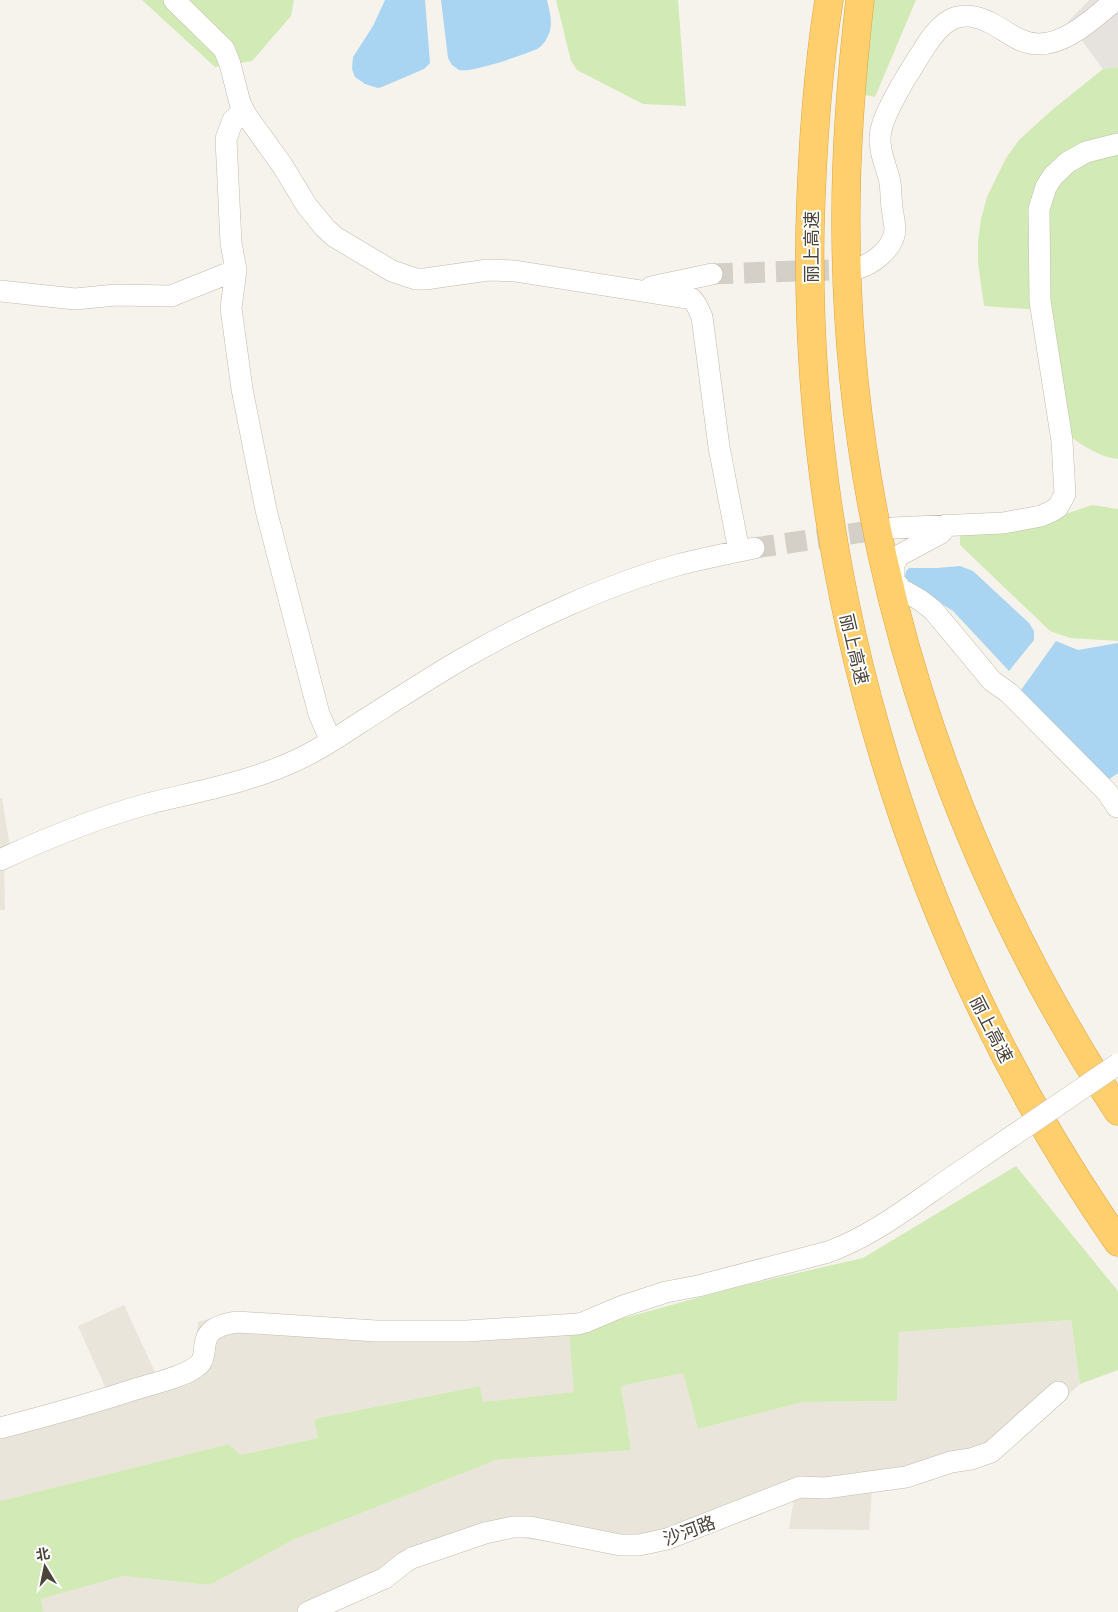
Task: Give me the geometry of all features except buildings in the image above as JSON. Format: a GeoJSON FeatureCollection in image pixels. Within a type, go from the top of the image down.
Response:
{"type":"FeatureCollection","features":[{"type":"Feature","properties":{"kind":"highway","name":"丽上高速"},"geometry":{"type":"LineString","coordinates":[[829,0],[814,136],[810,235],[811,326],[814,389],[826,496],[839,577],[852,639],[867,700],[896,795],[926,880],[950,939],[980,1005],[1034,1109],[1066,1163],[1118,1242]]}},
{"type":"Feature","properties":{"kind":"highway","name":"丽上高速"},"geometry":{"type":"LineString","coordinates":[[860,0],[853,64],[847,158],[846,236],[848,296],[858,416],[868,484],[891,593],[906,651],[930,728],[987,875],[1012,928],[1067,1030],[1118,1110]]}},
{"type":"Feature","properties":{"kind":"street"},"geometry":{"type":"LineString","coordinates":[[0,860],[69,830],[111,815],[257,777],[299,759],[462,659],[541,618],[582,600],[680,564],[746,549],[718,447],[702,317],[692,299],[515,271],[488,270],[416,279],[392,271],[335,237],[307,206],[282,165],[244,111],[224,48],[174,0]]}},
{"type":"Feature","properties":{"kind":"street"},"geometry":{"type":"LineString","coordinates":[[856,269],[864,267],[882,254],[891,241],[894,231],[890,182],[883,162],[880,140],[881,129],[889,108],[926,45],[940,28],[948,20],[958,17],[969,17],[990,23],[1008,35],[1029,43],[1050,43],[1080,29],[1116,0]]}},
{"type":"Feature","properties":{"kind":"street"},"geometry":{"type":"LineString","coordinates":[[244,111],[238,115],[230,126],[225,146],[231,242],[236,270],[230,308],[244,399],[266,510],[319,714],[331,741]]}},
{"type":"Feature","properties":{"kind":"street"},"geometry":{"type":"LineString","coordinates":[[893,528],[1003,523],[1041,516],[1052,512],[1058,507],[1065,494],[1062,441],[1040,301],[1039,209],[1046,186],[1053,176],[1068,162],[1086,152],[1118,144]]}},
{"type":"Feature","properties":{"kind":"street"},"geometry":{"type":"LineString","coordinates":[[0,292],[75,299],[116,295],[171,296],[236,270]]}},
{"type":"Feature","properties":{"kind":"street"},"geometry":{"type":"LineString","coordinates":[[636,290],[712,274]]}},
{"type":"Feature","properties":{"kind":"street"},"geometry":{"type":"LineString","coordinates":[[946,525],[940,533],[904,551],[900,555],[894,564],[894,580],[901,588],[933,610],[992,681],[1009,693],[1107,792],[1117,806]]}},
{"type":"Feature","properties":{"kind":"street"},"geometry":{"type":"LineString","coordinates":[[0,1428],[76,1408],[175,1377],[198,1366],[202,1359],[208,1335],[214,1329],[230,1323],[376,1331],[467,1331],[578,1324],[650,1297],[810,1257],[845,1246],[875,1230],[1118,1064]]}},
{"type":"Feature","properties":{"kind":"street","name":"沙河路"},"geometry":{"type":"LineString","coordinates":[[308,1612],[385,1578],[404,1562],[412,1558],[498,1530],[530,1527],[620,1545],[651,1543],[667,1539],[800,1488],[825,1488],[897,1479],[951,1462],[971,1459],[995,1450],[1058,1392]]}},
{"type":"Feature","properties":{"kind":"shaded area"},"geometry":{"type":"Polygon","coordinates":[[[1089,0],[1118,0],[1118,67],[1103,69],[1068,22],[1089,0]]]}},
{"type":"Feature","properties":{"kind":"shaded area"},"geometry":{"type":"Polygon","coordinates":[[[0,798],[2,798],[12,860],[4,865],[5,910],[0,910],[0,798]]]}},
{"type":"Feature","properties":{"kind":"shaded area"},"geometry":{"type":"Polygon","coordinates":[[[124,1305],[155,1372],[194,1358],[198,1322],[226,1314],[366,1324],[568,1321],[575,1392],[483,1402],[480,1386],[314,1419],[318,1438],[240,1455],[229,1444],[0,1501],[0,1419],[107,1391],[78,1326],[124,1305]]]}},
{"type":"Feature","properties":{"kind":"shaded area"},"geometry":{"type":"Polygon","coordinates":[[[1071,1320],[1080,1384],[994,1462],[872,1490],[869,1530],[789,1529],[794,1498],[620,1550],[503,1536],[429,1559],[389,1586],[325,1612],[43,1612],[41,1599],[123,1576],[210,1585],[293,1540],[496,1460],[631,1450],[621,1386],[683,1373],[698,1429],[803,1402],[897,1401],[899,1332],[1071,1320]]]}},
{"type":"Feature","properties":{"kind":"green space"},"geometry":{"type":"Polygon","coordinates":[[[142,0],[294,0],[291,16],[252,61],[215,67],[142,0]]]}},
{"type":"Feature","properties":{"kind":"green space"},"geometry":{"type":"Polygon","coordinates":[[[556,0],[678,0],[686,106],[643,104],[577,70],[571,61],[556,0]]]}},
{"type":"Feature","properties":{"kind":"green space"},"geometry":{"type":"Polygon","coordinates":[[[866,0],[916,0],[875,97],[860,94],[866,0]]]}},
{"type":"Feature","properties":{"kind":"green space"},"geometry":{"type":"Polygon","coordinates":[[[1118,67],[1118,459],[1099,454],[1071,437],[1052,311],[984,306],[978,263],[978,241],[987,197],[1006,158],[1019,140],[1052,110],[1103,69],[1118,67]]]}},
{"type":"Feature","properties":{"kind":"green space"},"geometry":{"type":"Polygon","coordinates":[[[1092,505],[1118,509],[1118,641],[1070,638],[1050,631],[960,545],[960,534],[1036,524],[1092,505]]]}},
{"type":"Feature","properties":{"kind":"green space"},"geometry":{"type":"Polygon","coordinates":[[[1016,1166],[1118,1291],[1118,1370],[1080,1384],[1071,1320],[899,1332],[897,1401],[803,1402],[698,1429],[683,1373],[621,1386],[631,1450],[496,1460],[293,1540],[210,1585],[123,1576],[41,1599],[43,1612],[0,1612],[0,1501],[229,1444],[240,1455],[318,1438],[314,1419],[480,1386],[483,1402],[574,1392],[569,1333],[741,1286],[863,1258],[1016,1166]]]}},
{"type":"Feature","properties":{"kind":"water"},"geometry":{"type":"Polygon","coordinates":[[[385,0],[425,0],[430,63],[424,69],[378,88],[365,84],[355,77],[352,69],[353,57],[373,26],[385,0]]]}},
{"type":"Feature","properties":{"kind":"water"},"geometry":{"type":"Polygon","coordinates":[[[441,0],[547,0],[551,19],[549,33],[544,43],[537,49],[475,69],[459,70],[452,65],[448,58],[441,0]]]}},
{"type":"Feature","properties":{"kind":"water"},"geometry":{"type":"Polygon","coordinates":[[[960,566],[973,571],[1029,623],[1034,631],[1034,640],[1009,671],[953,611],[904,580],[906,571],[909,568],[960,566]]]}},
{"type":"Feature","properties":{"kind":"water"},"geometry":{"type":"Polygon","coordinates":[[[1056,641],[1078,650],[1118,643],[1118,773],[1108,780],[1021,690],[1056,641]]]}},
{"type":"Feature","properties":{"kind":"tunnel"},"geometry":{"type":"LineString","coordinates":[[712,274],[856,269]]}},
{"type":"Feature","properties":{"kind":"tunnel"},"geometry":{"type":"LineString","coordinates":[[754,548],[892,528]]}}]}
